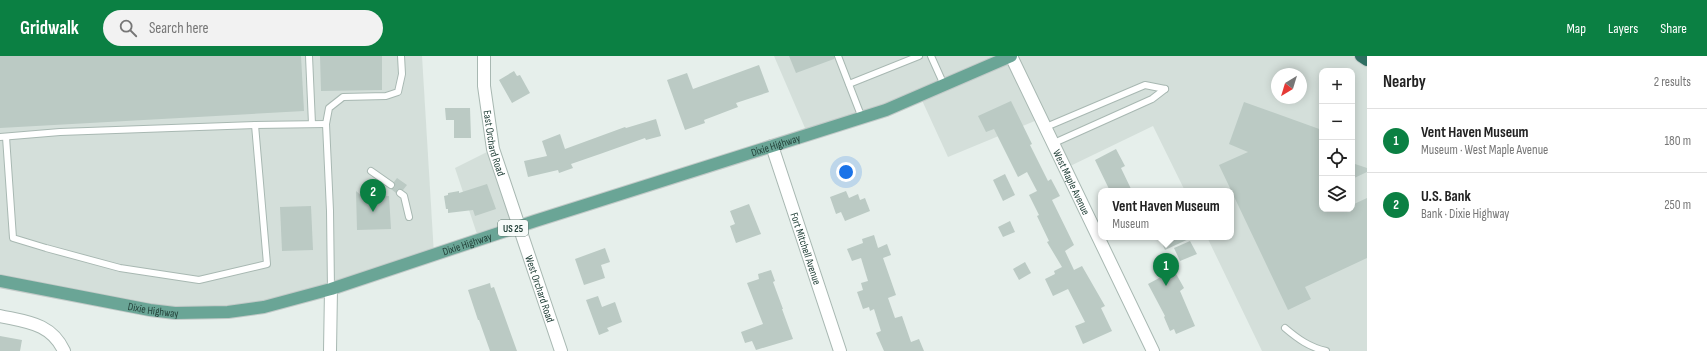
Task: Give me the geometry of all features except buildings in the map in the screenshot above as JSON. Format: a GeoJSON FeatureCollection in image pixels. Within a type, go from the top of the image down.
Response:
{"type":"FeatureCollection","features":[{"type":"Feature","properties":{"kind":"highway"},"geometry":{"type":"LineString","coordinates":[[1361,56],[1367,60]]}},
{"type":"Feature","properties":{"kind":"main road","name":"Dixie Highway"},"geometry":{"type":"LineString","coordinates":[[0,281],[150,310],[175,312],[228,312],[264,307],[331,289],[518,227],[886,110],[1011,56]]}},
{"type":"Feature","properties":{"kind":"street","name":"East Orchard Road"},"geometry":{"type":"LineString","coordinates":[[484,56],[484,86],[493,149],[518,227]]}},
{"type":"Feature","properties":{"kind":"street","name":"West Maple Avenue"},"geometry":{"type":"LineString","coordinates":[[1011,56],[1098,235]]}},
{"type":"Feature","properties":{"kind":"street","name":"Fort Mitchell Avenue"},"geometry":{"type":"LineString","coordinates":[[772,146],[840,351]]}},
{"type":"Feature","properties":{"kind":"street","name":"West Orchard Road"},"geometry":{"type":"LineString","coordinates":[[518,227],[561,351]]}},
{"type":"Feature","properties":{"kind":"street","name":"West Maple Avenue"},"geometry":{"type":"LineString","coordinates":[[1100,240],[1153,351]]}},
{"type":"Feature","properties":{"kind":"street"},"geometry":{"type":"LineString","coordinates":[[330,351],[331,289]]}},
{"type":"Feature","properties":{"kind":"street"},"geometry":{"type":"LineString","coordinates":[[0,316],[24,321],[50,331],[60,341],[64,351]]}},
{"type":"Feature","properties":{"kind":"lane"},"geometry":{"type":"LineString","coordinates":[[310,56],[312,124]]}},
{"type":"Feature","properties":{"kind":"lane"},"geometry":{"type":"LineString","coordinates":[[331,289],[330,211],[326,124],[329,108],[343,97],[386,96],[398,92],[402,74],[401,56]]}},
{"type":"Feature","properties":{"kind":"lane"},"geometry":{"type":"LineString","coordinates":[[838,56],[862,118]]}},
{"type":"Feature","properties":{"kind":"lane"},"geometry":{"type":"LineString","coordinates":[[849,84],[919,56]]}},
{"type":"Feature","properties":{"kind":"lane"},"geometry":{"type":"LineString","coordinates":[[931,56],[944,85]]}},
{"type":"Feature","properties":{"kind":"lane"},"geometry":{"type":"LineString","coordinates":[[1046,127],[1145,85],[1165,89],[1152,99],[1054,143]]}},
{"type":"Feature","properties":{"kind":"lane"},"geometry":{"type":"LineString","coordinates":[[255,125],[267,264],[199,280],[120,268],[12,238],[3,137],[60,132],[255,125],[326,124]]}},
{"type":"Feature","properties":{"kind":"lane"},"geometry":{"type":"LineString","coordinates":[[372,171],[391,185]]}},
{"type":"Feature","properties":{"kind":"lane"},"geometry":{"type":"LineString","coordinates":[[400,193],[404,196],[409,216]]}},
{"type":"Feature","properties":{"kind":"lane"},"geometry":{"type":"LineString","coordinates":[[1285,328],[1296,338],[1313,348],[1326,351]]}},
{"type":"Feature","properties":{"kind":"shaded area"},"geometry":{"type":"Polygon","coordinates":[[[0,56],[422,56],[434,255],[331,289],[203,313],[0,281],[0,56]]]}},
{"type":"Feature","properties":{"kind":"shaded area"},"geometry":{"type":"Polygon","coordinates":[[[774,56],[1361,56],[1367,60],[1367,351],[1262,351],[1208,240],[1234,240],[1234,188],[1184,188],[1153,126],[1066,168],[1042,118],[948,157],[920,96],[808,135],[774,56]]]}},
{"type":"Feature","properties":{"kind":"shaded area"},"geometry":{"type":"Polygon","coordinates":[[[493,149],[518,227],[479,240],[455,168],[493,149]]]}},
{"type":"Feature","properties":{"kind":"place","name":"U.S. Bank"},"geometry":{"type":"Point","coordinates":[373,212]}},
{"type":"Feature","properties":{"kind":"place","name":"Vent Haven Museum"},"geometry":{"type":"Point","coordinates":[1166,286]}}]}
